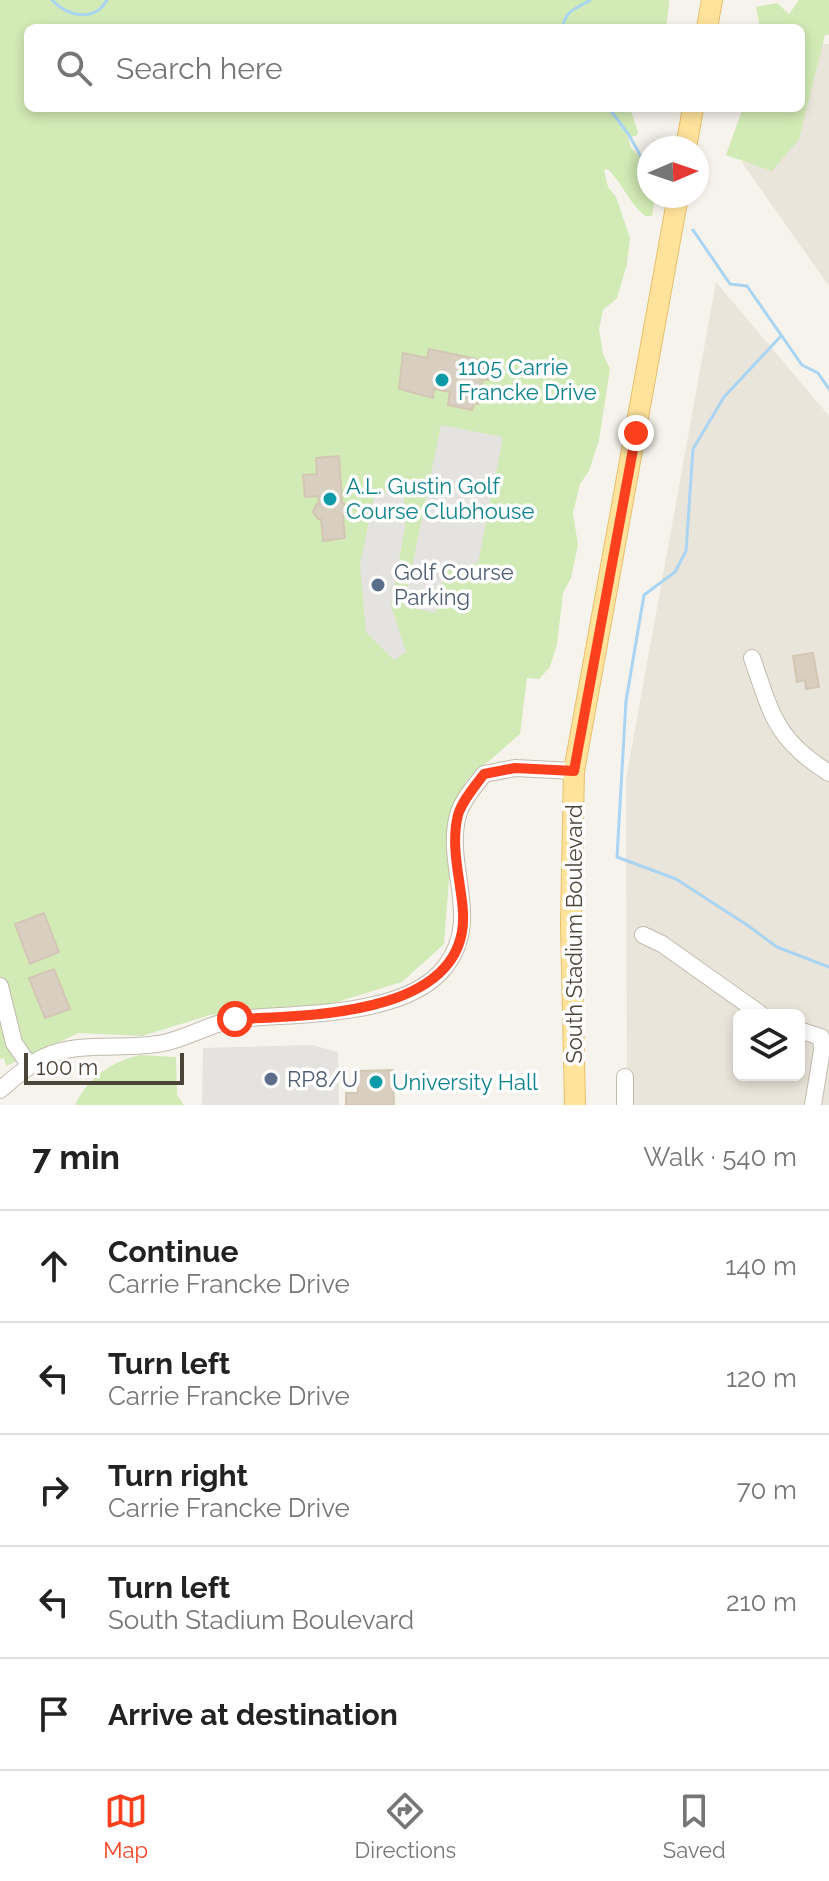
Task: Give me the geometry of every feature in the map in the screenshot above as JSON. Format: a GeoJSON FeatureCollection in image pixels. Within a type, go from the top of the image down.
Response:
{"type":"FeatureCollection","features":[{"type":"Feature","properties":{"kind":"main road"},"geometry":{"type":"LineString","coordinates":[[708,24],[712,0]]}},
{"type":"Feature","properties":{"kind":"main road"},"geometry":{"type":"LineString","coordinates":[[688,136],[692,112]]}},
{"type":"Feature","properties":{"kind":"main road","name":"South Stadium Boulevard"},"geometry":{"type":"LineString","coordinates":[[575,1105],[571,923],[574,771],[676,208]]}},
{"type":"Feature","properties":{"kind":"street"},"geometry":{"type":"LineString","coordinates":[[752,658],[773,717],[789,743],[829,773]]}},
{"type":"Feature","properties":{"kind":"street"},"geometry":{"type":"LineString","coordinates":[[0,1090],[44,1057],[80,1047],[163,1043],[235,1019],[320,1015],[373,1005],[414,990],[443,970],[458,947],[464,916],[456,854],[458,814],[484,774],[515,768],[574,771]]}},
{"type":"Feature","properties":{"kind":"street"},"geometry":{"type":"LineString","coordinates":[[643,935],[662,944],[754,1009]]}},
{"type":"Feature","properties":{"kind":"street"},"geometry":{"type":"LineString","coordinates":[[0,986],[14,1043],[30,1066]]}},
{"type":"Feature","properties":{"kind":"street"},"geometry":{"type":"LineString","coordinates":[[805,1032],[821,1037],[822,1050],[813,1105]]}},
{"type":"Feature","properties":{"kind":"street"},"geometry":{"type":"LineString","coordinates":[[625,1077],[625,1105]]}},
{"type":"Feature","properties":{"kind":"shaded area"},"geometry":{"type":"Polygon","coordinates":[[[829,44],[829,286],[743,164],[749,112],[805,112],[805,45],[829,44]]]}},
{"type":"Feature","properties":{"kind":"shaded area"},"geometry":{"type":"Polygon","coordinates":[[[716,282],[829,416],[829,1105],[627,1105],[626,779],[716,282]]]}},
{"type":"Feature","properties":{"kind":"shaded area"},"geometry":{"type":"Polygon","coordinates":[[[441,425],[503,437],[478,563],[444,572],[436,613],[404,606],[441,425]]]}},
{"type":"Feature","properties":{"kind":"shaded area","name":"Golf Course Parking"},"geometry":{"type":"Polygon","coordinates":[[[400,487],[404,498],[405,527],[391,606],[406,652],[394,660],[366,632],[360,565],[374,496],[400,487]]]}},
{"type":"Feature","properties":{"kind":"shaded area","name":"RP8/U"},"geometry":{"type":"Polygon","coordinates":[[[312,1045],[338,1052],[339,1105],[202,1105],[203,1048],[312,1045]]]}},
{"type":"Feature","properties":{"kind":"green space"},"geometry":{"type":"Polygon","coordinates":[[[0,0],[669,0],[666,24],[24,24],[24,112],[631,112],[638,132],[636,136],[628,137],[631,148],[637,154],[637,208],[608,169],[604,170],[630,238],[627,264],[617,298],[603,310],[599,329],[603,354],[610,369],[599,440],[589,471],[580,484],[573,513],[578,545],[571,578],[563,593],[557,644],[550,667],[539,679],[527,678],[520,734],[466,781],[451,852],[444,944],[402,982],[327,1005],[210,1015],[142,1036],[79,1033],[6,1066],[4,1058],[0,1059],[0,0]]]}},
{"type":"Feature","properties":{"kind":"green space"},"geometry":{"type":"Polygon","coordinates":[[[799,0],[829,0],[829,35],[825,35],[799,139],[772,171],[726,155],[742,112],[805,112],[805,24],[759,24],[756,7],[777,3],[789,14],[799,0]]]}},
{"type":"Feature","properties":{"kind":"green space"},"geometry":{"type":"Polygon","coordinates":[[[637,208],[653,208],[652,216],[645,216],[637,208]]]}},
{"type":"Feature","properties":{"kind":"green space"},"geometry":{"type":"Polygon","coordinates":[[[140,1055],[176,1057],[177,1095],[184,1105],[75,1105],[86,1087],[101,1072],[140,1055]]]}},
{"type":"Feature","properties":{"kind":"building","name":"1105 Carrie Francke Drive"},"geometry":{"type":"Polygon","coordinates":[[[429,349],[491,362],[488,380],[483,379],[478,404],[474,403],[472,410],[448,405],[450,392],[434,389],[433,398],[399,389],[403,353],[427,358],[429,349]]]}},
{"type":"Feature","properties":{"kind":"building","name":"A.L. Gustin Golf Course Clubhouse"},"geometry":{"type":"Polygon","coordinates":[[[339,456],[342,502],[350,508],[343,516],[345,538],[323,541],[321,519],[313,512],[319,504],[318,496],[305,497],[303,475],[317,474],[316,458],[339,456]]]}},
{"type":"Feature","properties":{"kind":"building"},"geometry":{"type":"Polygon","coordinates":[[[813,653],[819,687],[806,689],[805,680],[797,682],[793,656],[813,653]]]}},
{"type":"Feature","properties":{"kind":"building"},"geometry":{"type":"Polygon","coordinates":[[[44,913],[59,952],[30,964],[15,924],[44,913]]]}},
{"type":"Feature","properties":{"kind":"building"},"geometry":{"type":"Polygon","coordinates":[[[54,969],[70,1009],[45,1018],[29,978],[54,969]]]}},
{"type":"Feature","properties":{"kind":"building","name":"University Hall"},"geometry":{"type":"Polygon","coordinates":[[[393,1070],[394,1105],[346,1105],[346,1093],[358,1093],[358,1071],[393,1070]]]}},
{"type":"Feature","properties":{"kind":"waterway"},"geometry":{"type":"LineString","coordinates":[[52,0],[65,10],[80,15],[95,12],[107,0]]}},
{"type":"Feature","properties":{"kind":"waterway"},"geometry":{"type":"LineString","coordinates":[[564,24],[569,14],[590,0]]}},
{"type":"Feature","properties":{"kind":"waterway"},"geometry":{"type":"LineString","coordinates":[[612,112],[637,149]]}},
{"type":"Feature","properties":{"kind":"waterway"},"geometry":{"type":"LineString","coordinates":[[693,230],[730,284],[747,286],[802,365],[818,373],[829,389]]}},
{"type":"Feature","properties":{"kind":"waterway"},"geometry":{"type":"LineString","coordinates":[[781,336],[724,397],[693,449],[686,551],[675,572],[644,595],[626,701],[617,857],[676,879],[777,947],[829,967]]}},
{"type":"Feature","properties":{"kind":"place","name":"1105 Carrie Francke Drive"},"geometry":{"type":"Point","coordinates":[442,380]}},
{"type":"Feature","properties":{"kind":"place","name":"A.L. Gustin Golf Course Clubhouse"},"geometry":{"type":"Point","coordinates":[330,499]}},
{"type":"Feature","properties":{"kind":"place","name":"Golf Course Parking"},"geometry":{"type":"Point","coordinates":[378,585]}},
{"type":"Feature","properties":{"kind":"place","name":"RP8/U"},"geometry":{"type":"Point","coordinates":[271,1079]}},
{"type":"Feature","properties":{"kind":"place","name":"University Hall"},"geometry":{"type":"Point","coordinates":[376,1082]}},
{"type":"Feature","properties":{"kind":"route"},"geometry":{"type":"LineString","coordinates":[[235,1019],[320,1015],[373,1005],[414,990],[443,970],[458,947],[464,916],[456,854],[458,814],[470,792],[484,774],[515,768],[574,771],[636,433]]}}]}
